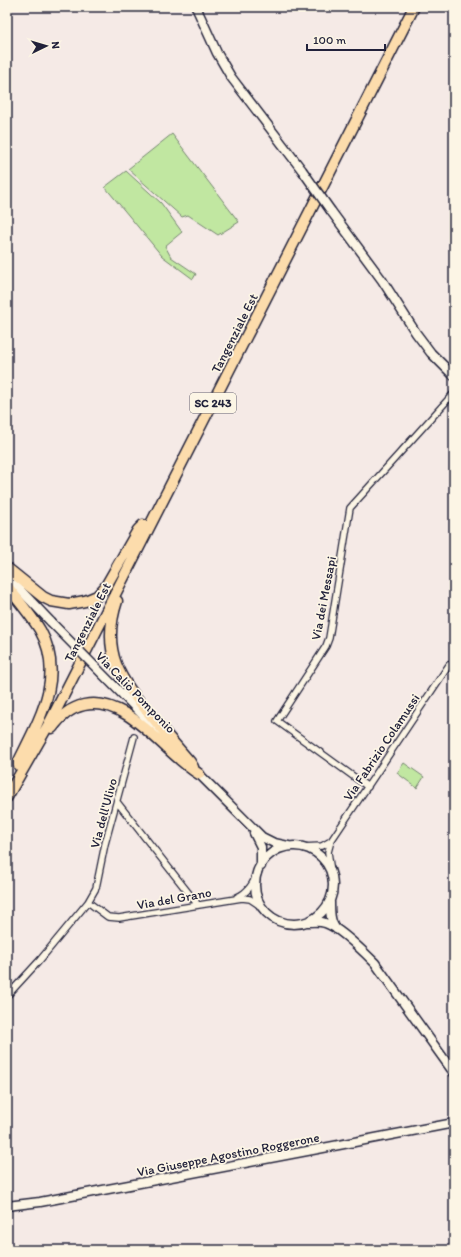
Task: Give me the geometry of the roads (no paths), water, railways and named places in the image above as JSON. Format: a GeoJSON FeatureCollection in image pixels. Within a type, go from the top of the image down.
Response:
{"type":"FeatureCollection","features":[{"type":"Feature","properties":{"kind":"highway","name":"Tangenziale Est"},"geometry":{"type":"LineString","coordinates":[[7,784],[19,766],[39,729],[406,7]]}},
{"type":"Feature","properties":{"kind":"highway","name":"Tangenziale Est"},"geometry":{"type":"LineString","coordinates":[[7,797],[50,722],[414,7]]}},
{"type":"Feature","properties":{"kind":"highway"},"geometry":{"type":"LineString","coordinates":[[7,568],[43,597],[51,601],[69,604],[85,601],[97,596],[106,586],[138,530],[143,525]]}},
{"type":"Feature","properties":{"kind":"highway"},"geometry":{"type":"LineString","coordinates":[[144,539],[142,547],[116,604],[111,626],[114,660],[124,682],[196,771]]}},
{"type":"Feature","properties":{"kind":"highway"},"geometry":{"type":"LineString","coordinates":[[7,586],[41,632],[49,653],[51,667],[51,680],[47,702],[19,761],[19,766]]}},
{"type":"Feature","properties":{"kind":"highway"},"geometry":{"type":"LineString","coordinates":[[19,778],[24,773],[58,720],[69,711],[80,706],[97,704],[113,707],[126,715],[155,736],[191,769],[196,771]]}},
{"type":"Feature","properties":{"kind":"street"},"geometry":{"type":"LineString","coordinates":[[196,7],[217,53],[231,77],[302,170],[382,280],[416,333],[431,353],[454,376]]}},
{"type":"Feature","properties":{"kind":"street","name":"Via dei Messapi"},"geometry":{"type":"LineString","coordinates":[[368,787],[277,721],[326,646],[329,638],[350,508],[454,393]]}},
{"type":"Feature","properties":{"kind":"street","name":"Via Caliò Pomponio"},"geometry":{"type":"LineString","coordinates":[[7,576],[248,824],[268,841],[289,847]]}},
{"type":"Feature","properties":{"kind":"street","name":"Via Fabrizio Colamussi"},"geometry":{"type":"LineString","coordinates":[[331,841],[449,665]]}},
{"type":"Feature","properties":{"kind":"street","name":"Via dell'Ulivo"},"geometry":{"type":"LineString","coordinates":[[7,996],[40,960],[88,902],[96,888],[105,844],[134,737]]}},
{"type":"Feature","properties":{"kind":"street"},"geometry":{"type":"LineString","coordinates":[[117,802],[198,905]]}},
{"type":"Feature","properties":{"kind":"street","name":"Via Caliò Pomponio"},"geometry":{"type":"LineString","coordinates":[[248,824],[256,835],[261,847],[256,884],[257,895],[262,907]]}},
{"type":"Feature","properties":{"kind":"street"},"geometry":{"type":"LineString","coordinates":[[301,847],[322,846],[331,841]]}},
{"type":"Feature","properties":{"kind":"street"},"geometry":{"type":"LineString","coordinates":[[300,923],[310,921],[318,916],[330,900],[333,890],[328,852],[331,841]]}},
{"type":"Feature","properties":{"kind":"street","name":"Via Caliò Pomponio"},"geometry":{"type":"LineString","coordinates":[[259,869],[272,854],[278,850],[289,847],[301,847],[312,851],[322,858],[331,872]]}},
{"type":"Feature","properties":{"kind":"street"},"geometry":{"type":"LineString","coordinates":[[233,899],[242,895],[249,889],[259,869]]}},
{"type":"Feature","properties":{"kind":"street"},"geometry":{"type":"LineString","coordinates":[[233,899],[247,898],[262,907],[270,915],[280,921],[290,924],[326,923],[360,948],[375,963],[454,1073]]}},
{"type":"Feature","properties":{"kind":"street","name":"Via del Grano"},"geometry":{"type":"LineString","coordinates":[[88,902],[108,917],[119,918],[233,899]]}},
{"type":"Feature","properties":{"kind":"street"},"geometry":{"type":"LineString","coordinates":[[330,900],[332,923],[336,930]]}},
{"type":"Feature","properties":{"kind":"street","name":"Via Giuseppe Agostino Roggerone"},"geometry":{"type":"LineString","coordinates":[[7,1206],[40,1202],[454,1123]]}}]}
